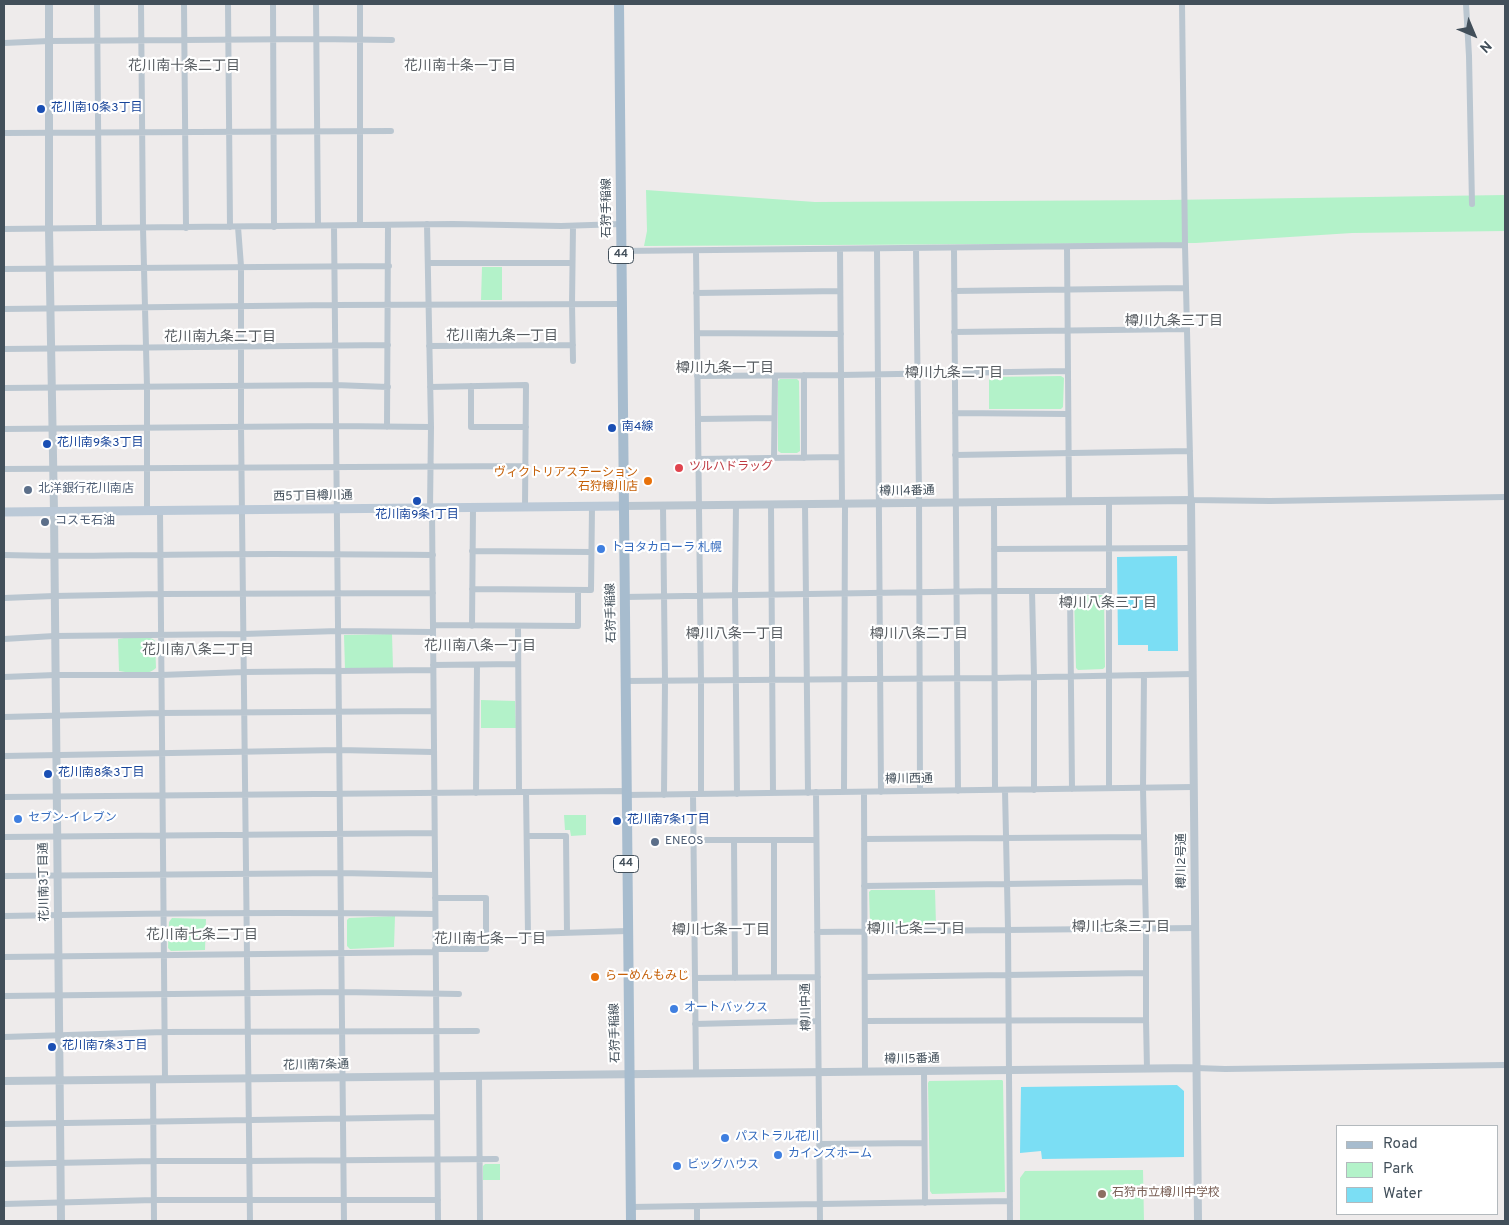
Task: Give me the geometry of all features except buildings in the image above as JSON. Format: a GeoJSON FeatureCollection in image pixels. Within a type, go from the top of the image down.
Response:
{"type":"FeatureCollection","features":[{"type":"Feature","properties":{"kind":"main road","name":"石狩手稲線"},"geometry":{"type":"LineString","coordinates":[[619,4],[628,1074],[631,1221]]}},
{"type":"Feature","properties":{"kind":"main road","name":"西5丁目樽川通"},"geometry":{"type":"LineString","coordinates":[[4,512],[473,509],[623,506]]}},
{"type":"Feature","properties":{"kind":"street","name":"花川南3丁目通"},"geometry":{"type":"LineString","coordinates":[[49,4],[49,229],[54,512],[60,1221]]}},
{"type":"Feature","properties":{"kind":"street"},"geometry":{"type":"LineString","coordinates":[[97,4],[99,228]]}},
{"type":"Feature","properties":{"kind":"street"},"geometry":{"type":"LineString","coordinates":[[142,4],[147,511]]}},
{"type":"Feature","properties":{"kind":"street"},"geometry":{"type":"LineString","coordinates":[[184,4],[186,228]]}},
{"type":"Feature","properties":{"kind":"street"},"geometry":{"type":"LineString","coordinates":[[228,4],[230,227]]}},
{"type":"Feature","properties":{"kind":"street"},"geometry":{"type":"LineString","coordinates":[[273,4],[274,226]]}},
{"type":"Feature","properties":{"kind":"street"},"geometry":{"type":"LineString","coordinates":[[316,4],[318,226]]}},
{"type":"Feature","properties":{"kind":"street"},"geometry":{"type":"LineString","coordinates":[[360,4],[360,225]]}},
{"type":"Feature","properties":{"kind":"street"},"geometry":{"type":"LineString","coordinates":[[1182,4],[1191,500],[1505,497]]}},
{"type":"Feature","properties":{"kind":"street"},"geometry":{"type":"LineString","coordinates":[[1466,4],[1472,204]]}},
{"type":"Feature","properties":{"kind":"street"},"geometry":{"type":"LineString","coordinates":[[4,43],[142,40],[392,40]]}},
{"type":"Feature","properties":{"kind":"street"},"geometry":{"type":"LineString","coordinates":[[4,134],[391,131]]}},
{"type":"Feature","properties":{"kind":"street"},"geometry":{"type":"LineString","coordinates":[[4,229],[427,224],[572,226],[621,224]]}},
{"type":"Feature","properties":{"kind":"street"},"geometry":{"type":"LineString","coordinates":[[427,224],[433,593],[438,1221]]}},
{"type":"Feature","properties":{"kind":"street"},"geometry":{"type":"LineString","coordinates":[[387,427],[388,225]]}},
{"type":"Feature","properties":{"kind":"street"},"geometry":{"type":"LineString","coordinates":[[334,226],[344,1221]]}},
{"type":"Feature","properties":{"kind":"street"},"geometry":{"type":"LineString","coordinates":[[572,226],[573,361]]}},
{"type":"Feature","properties":{"kind":"street"},"geometry":{"type":"LineString","coordinates":[[238,227],[241,266],[240,427],[250,1221]]}},
{"type":"Feature","properties":{"kind":"street"},"geometry":{"type":"LineString","coordinates":[[621,252],[1185,245]]}},
{"type":"Feature","properties":{"kind":"street"},"geometry":{"type":"LineString","coordinates":[[1067,247],[1068,502]]}},
{"type":"Feature","properties":{"kind":"street"},"geometry":{"type":"LineString","coordinates":[[916,248],[920,791]]}},
{"type":"Feature","properties":{"kind":"street"},"geometry":{"type":"LineString","coordinates":[[954,248],[958,791]]}},
{"type":"Feature","properties":{"kind":"street"},"geometry":{"type":"LineString","coordinates":[[840,249],[844,792]]}},
{"type":"Feature","properties":{"kind":"street"},"geometry":{"type":"LineString","coordinates":[[877,249],[881,792]]}},
{"type":"Feature","properties":{"kind":"street"},"geometry":{"type":"LineString","coordinates":[[696,251],[701,794]]}},
{"type":"Feature","properties":{"kind":"street"},"geometry":{"type":"LineString","coordinates":[[428,263],[572,264]]}},
{"type":"Feature","properties":{"kind":"street"},"geometry":{"type":"LineString","coordinates":[[4,269],[388,266]]}},
{"type":"Feature","properties":{"kind":"street"},"geometry":{"type":"LineString","coordinates":[[954,291],[1186,288]]}},
{"type":"Feature","properties":{"kind":"street"},"geometry":{"type":"LineString","coordinates":[[696,293],[840,290]]}},
{"type":"Feature","properties":{"kind":"street"},"geometry":{"type":"LineString","coordinates":[[4,309],[428,304],[622,304]]}},
{"type":"Feature","properties":{"kind":"street"},"geometry":{"type":"LineString","coordinates":[[954,332],[1187,329]]}},
{"type":"Feature","properties":{"kind":"street"},"geometry":{"type":"LineString","coordinates":[[697,333],[841,334]]}},
{"type":"Feature","properties":{"kind":"street"},"geometry":{"type":"LineString","coordinates":[[4,349],[388,345]]}},
{"type":"Feature","properties":{"kind":"street"},"geometry":{"type":"LineString","coordinates":[[429,346],[573,345]]}},
{"type":"Feature","properties":{"kind":"street"},"geometry":{"type":"LineString","coordinates":[[697,376],[1067,371]]}},
{"type":"Feature","properties":{"kind":"street"},"geometry":{"type":"LineString","coordinates":[[804,375],[804,458]]}},
{"type":"Feature","properties":{"kind":"street"},"geometry":{"type":"LineString","coordinates":[[774,458],[775,376]]}},
{"type":"Feature","properties":{"kind":"street"},"geometry":{"type":"LineString","coordinates":[[4,388],[335,385],[388,387]]}},
{"type":"Feature","properties":{"kind":"street"},"geometry":{"type":"LineString","coordinates":[[430,387],[526,385],[525,508]]}},
{"type":"Feature","properties":{"kind":"street"},"geometry":{"type":"LineString","coordinates":[[471,386],[471,427],[526,427]]}},
{"type":"Feature","properties":{"kind":"street"},"geometry":{"type":"LineString","coordinates":[[954,413],[1067,414]]}},
{"type":"Feature","properties":{"kind":"street"},"geometry":{"type":"LineString","coordinates":[[698,419],[774,418]]}},
{"type":"Feature","properties":{"kind":"street"},"geometry":{"type":"LineString","coordinates":[[4,429],[431,427]]}},
{"type":"Feature","properties":{"kind":"street"},"geometry":{"type":"LineString","coordinates":[[955,456],[1190,451]]}},
{"type":"Feature","properties":{"kind":"street"},"geometry":{"type":"LineString","coordinates":[[698,459],[841,457]]}},
{"type":"Feature","properties":{"kind":"street"},"geometry":{"type":"LineString","coordinates":[[4,469],[526,466]]}},
{"type":"Feature","properties":{"kind":"street","name":"樽川4番通"},"geometry":{"type":"LineString","coordinates":[[623,506],[1191,500]]}},
{"type":"Feature","properties":{"kind":"street","name":"樽川2号通"},"geometry":{"type":"LineString","coordinates":[[1191,500],[1198,1221]]}},
{"type":"Feature","properties":{"kind":"street"},"geometry":{"type":"LineString","coordinates":[[1109,501],[1109,788]]}},
{"type":"Feature","properties":{"kind":"street"},"geometry":{"type":"LineString","coordinates":[[994,502],[995,790]]}},
{"type":"Feature","properties":{"kind":"street"},"geometry":{"type":"LineString","coordinates":[[805,504],[808,793]]}},
{"type":"Feature","properties":{"kind":"street"},"geometry":{"type":"LineString","coordinates":[[736,505],[737,794]]}},
{"type":"Feature","properties":{"kind":"street"},"geometry":{"type":"LineString","coordinates":[[771,505],[773,793]]}},
{"type":"Feature","properties":{"kind":"street"},"geometry":{"type":"LineString","coordinates":[[663,506],[664,794]]}},
{"type":"Feature","properties":{"kind":"street"},"geometry":{"type":"LineString","coordinates":[[472,589],[591,590],[592,507]]}},
{"type":"Feature","properties":{"kind":"street"},"geometry":{"type":"LineString","coordinates":[[472,626],[473,509]]}},
{"type":"Feature","properties":{"kind":"street"},"geometry":{"type":"LineString","coordinates":[[160,511],[165,1079]]}},
{"type":"Feature","properties":{"kind":"street"},"geometry":{"type":"LineString","coordinates":[[994,549],[1191,548]]}},
{"type":"Feature","properties":{"kind":"street"},"geometry":{"type":"LineString","coordinates":[[472,551],[591,552]]}},
{"type":"Feature","properties":{"kind":"street"},"geometry":{"type":"LineString","coordinates":[[4,555],[54,557],[160,554],[432,555]]}},
{"type":"Feature","properties":{"kind":"street"},"geometry":{"type":"LineString","coordinates":[[4,638],[243,634],[433,629],[472,626],[578,626],[578,590]]}},
{"type":"Feature","properties":{"kind":"street"},"geometry":{"type":"LineString","coordinates":[[624,597],[956,591],[1109,591]]}},
{"type":"Feature","properties":{"kind":"street"},"geometry":{"type":"LineString","coordinates":[[1032,591],[1034,790]]}},
{"type":"Feature","properties":{"kind":"street"},"geometry":{"type":"LineString","coordinates":[[1070,591],[1072,789]]}},
{"type":"Feature","properties":{"kind":"street"},"geometry":{"type":"LineString","coordinates":[[4,598],[161,594],[433,593]]}},
{"type":"Feature","properties":{"kind":"street"},"geometry":{"type":"LineString","coordinates":[[518,626],[522,792],[527,836],[528,934],[627,932]]}},
{"type":"Feature","properties":{"kind":"street"},"geometry":{"type":"LineString","coordinates":[[4,677],[338,672],[518,664]]}},
{"type":"Feature","properties":{"kind":"street"},"geometry":{"type":"LineString","coordinates":[[476,793],[477,665]]}},
{"type":"Feature","properties":{"kind":"street"},"geometry":{"type":"LineString","coordinates":[[625,681],[920,679],[1192,674]]}},
{"type":"Feature","properties":{"kind":"street"},"geometry":{"type":"LineString","coordinates":[[1144,675],[1143,788],[1147,1069]]}},
{"type":"Feature","properties":{"kind":"street"},"geometry":{"type":"LineString","coordinates":[[4,716],[433,711]]}},
{"type":"Feature","properties":{"kind":"street"},"geometry":{"type":"LineString","coordinates":[[4,756],[339,750],[433,752]]}},
{"type":"Feature","properties":{"kind":"street","name":"樽川西通"},"geometry":{"type":"LineString","coordinates":[[4,797],[522,792],[737,794],[1193,787]]}},
{"type":"Feature","properties":{"kind":"street"},"geometry":{"type":"LineString","coordinates":[[1005,790],[1010,1221]]}},
{"type":"Feature","properties":{"kind":"street","name":"樽川中通"},"geometry":{"type":"LineString","coordinates":[[816,792],[820,1221]]}},
{"type":"Feature","properties":{"kind":"street"},"geometry":{"type":"LineString","coordinates":[[864,792],[865,1072]]}},
{"type":"Feature","properties":{"kind":"street"},"geometry":{"type":"LineString","coordinates":[[693,794],[696,1073]]}},
{"type":"Feature","properties":{"kind":"street"},"geometry":{"type":"LineString","coordinates":[[4,837],[434,833]]}},
{"type":"Feature","properties":{"kind":"street"},"geometry":{"type":"LineString","coordinates":[[527,836],[566,836],[567,933]]}},
{"type":"Feature","properties":{"kind":"street"},"geometry":{"type":"LineString","coordinates":[[864,839],[1144,837]]}},
{"type":"Feature","properties":{"kind":"street"},"geometry":{"type":"LineString","coordinates":[[693,840],[816,840]]}},
{"type":"Feature","properties":{"kind":"street"},"geometry":{"type":"LineString","coordinates":[[734,840],[735,978]]}},
{"type":"Feature","properties":{"kind":"street"},"geometry":{"type":"LineString","coordinates":[[774,840],[774,978]]}},
{"type":"Feature","properties":{"kind":"street"},"geometry":{"type":"LineString","coordinates":[[4,876],[341,873],[435,875]]}},
{"type":"Feature","properties":{"kind":"street"},"geometry":{"type":"LineString","coordinates":[[864,886],[1145,882]]}},
{"type":"Feature","properties":{"kind":"street"},"geometry":{"type":"LineString","coordinates":[[4,957],[342,953],[486,948],[486,898],[435,898]]}},
{"type":"Feature","properties":{"kind":"street"},"geometry":{"type":"LineString","coordinates":[[4,916],[435,914]]}},
{"type":"Feature","properties":{"kind":"street"},"geometry":{"type":"LineString","coordinates":[[817,932],[864,930],[1194,928]]}},
{"type":"Feature","properties":{"kind":"street"},"geometry":{"type":"LineString","coordinates":[[865,977],[1146,973]]}},
{"type":"Feature","properties":{"kind":"street"},"geometry":{"type":"LineString","coordinates":[[695,978],[818,977]]}},
{"type":"Feature","properties":{"kind":"street"},"geometry":{"type":"LineString","coordinates":[[4,996],[342,992],[459,994]]}},
{"type":"Feature","properties":{"kind":"street"},"geometry":{"type":"LineString","coordinates":[[865,1021],[1146,1020]]}},
{"type":"Feature","properties":{"kind":"street"},"geometry":{"type":"LineString","coordinates":[[695,1024],[818,1021]]}},
{"type":"Feature","properties":{"kind":"street"},"geometry":{"type":"LineString","coordinates":[[4,1037],[164,1032],[477,1031]]}},
{"type":"Feature","properties":{"kind":"street"},"geometry":{"type":"LineString","coordinates":[[1196,1068],[1505,1065]]}},
{"type":"Feature","properties":{"kind":"street","name":"樽川5番通"},"geometry":{"type":"LineString","coordinates":[[628,1074],[1196,1068]]}},
{"type":"Feature","properties":{"kind":"street"},"geometry":{"type":"LineString","coordinates":[[924,1071],[925,1203]]}},
{"type":"Feature","properties":{"kind":"street","name":"花川南7条通"},"geometry":{"type":"LineString","coordinates":[[4,1081],[628,1074]]}},
{"type":"Feature","properties":{"kind":"street"},"geometry":{"type":"LineString","coordinates":[[479,1076],[480,1221]]}},
{"type":"Feature","properties":{"kind":"street"},"geometry":{"type":"LineString","coordinates":[[153,1079],[154,1221]]}},
{"type":"Feature","properties":{"kind":"street"},"geometry":{"type":"LineString","coordinates":[[4,1124],[437,1117]]}},
{"type":"Feature","properties":{"kind":"street"},"geometry":{"type":"LineString","coordinates":[[820,1144],[924,1143]]}},
{"type":"Feature","properties":{"kind":"street"},"geometry":{"type":"LineString","coordinates":[[4,1164],[154,1160],[343,1161],[496,1159]]}},
{"type":"Feature","properties":{"kind":"street"},"geometry":{"type":"LineString","coordinates":[[4,1204],[154,1200],[438,1200]]}},
{"type":"Feature","properties":{"kind":"street"},"geometry":{"type":"LineString","coordinates":[[630,1207],[1010,1201]]}},
{"type":"Feature","properties":{"kind":"street"},"geometry":{"type":"LineString","coordinates":[[696,1206],[697,1221]]}},
{"type":"Feature","properties":{"kind":"green space"},"geometry":{"type":"Polygon","coordinates":[[[646,190],[815,202],[1166,200],[1505,195],[1505,231],[1352,233],[1196,243],[644,246],[647,231],[646,190]]]}},
{"type":"Feature","properties":{"kind":"green space"},"geometry":{"type":"Polygon","coordinates":[[[482,267],[502,267],[502,300],[481,300],[482,267]]]}},
{"type":"Feature","properties":{"kind":"green space"},"geometry":{"type":"Polygon","coordinates":[[[1061,376],[1064,378],[1063,407],[1061,409],[989,409],[989,377],[1061,376]]]}},
{"type":"Feature","properties":{"kind":"green space"},"geometry":{"type":"Polygon","coordinates":[[[780,379],[797,379],[799,381],[800,451],[797,453],[781,453],[778,451],[778,381],[780,379]]]}},
{"type":"Feature","properties":{"kind":"green space"},"geometry":{"type":"Polygon","coordinates":[[[1076,595],[1102,595],[1104,597],[1105,667],[1103,669],[1078,670],[1076,668],[1074,597],[1076,595]]]}},
{"type":"Feature","properties":{"kind":"green space"},"geometry":{"type":"Polygon","coordinates":[[[392,634],[393,668],[345,669],[344,635],[392,634]]]}},
{"type":"Feature","properties":{"kind":"green space"},"geometry":{"type":"Polygon","coordinates":[[[141,635],[155,641],[156,668],[148,673],[119,671],[118,639],[141,635]]]}},
{"type":"Feature","properties":{"kind":"green space"},"geometry":{"type":"Polygon","coordinates":[[[481,700],[515,701],[516,728],[481,728],[481,700]]]}},
{"type":"Feature","properties":{"kind":"green space"},"geometry":{"type":"Polygon","coordinates":[[[564,815],[586,815],[586,835],[571,836],[570,830],[565,830],[564,815]]]}},
{"type":"Feature","properties":{"kind":"green space"},"geometry":{"type":"Polygon","coordinates":[[[871,890],[935,890],[936,925],[871,925],[869,892],[871,890]]]}},
{"type":"Feature","properties":{"kind":"green space"},"geometry":{"type":"Polygon","coordinates":[[[395,916],[394,947],[350,949],[347,946],[347,920],[349,918],[395,916]]]}},
{"type":"Feature","properties":{"kind":"green space"},"geometry":{"type":"Polygon","coordinates":[[[172,918],[206,919],[205,950],[171,951],[168,948],[169,922],[172,918]]]}},
{"type":"Feature","properties":{"kind":"green space"},"geometry":{"type":"Polygon","coordinates":[[[1002,1080],[1005,1192],[932,1194],[930,1191],[929,1081],[1002,1080]]]}},
{"type":"Feature","properties":{"kind":"green space"},"geometry":{"type":"Polygon","coordinates":[[[485,1164],[500,1164],[500,1180],[483,1180],[483,1166],[485,1164]]]}},
{"type":"Feature","properties":{"kind":"green space","name":"石狩市立樽川中学校"},"geometry":{"type":"Polygon","coordinates":[[[1143,1170],[1144,1221],[1020,1221],[1020,1178],[1025,1171],[1143,1170]]]}},
{"type":"Feature","properties":{"kind":"water"},"geometry":{"type":"Polygon","coordinates":[[[1177,556],[1178,651],[1148,651],[1148,645],[1118,645],[1117,557],[1177,556]]]}},
{"type":"Feature","properties":{"kind":"water"},"geometry":{"type":"Polygon","coordinates":[[[1177,1085],[1184,1091],[1184,1157],[1042,1159],[1041,1151],[1020,1153],[1021,1087],[1177,1085]]]}},
{"type":"Feature","properties":{"kind":"place","name":"花川南10条3丁目"},"geometry":{"type":"Point","coordinates":[41,109]}},
{"type":"Feature","properties":{"kind":"place","name":"南4線"},"geometry":{"type":"Point","coordinates":[612,428]}},
{"type":"Feature","properties":{"kind":"place","name":"花川南9条3丁目"},"geometry":{"type":"Point","coordinates":[47,444]}},
{"type":"Feature","properties":{"kind":"place","name":"ツルハドラッグ"},"geometry":{"type":"Point","coordinates":[679,468]}},
{"type":"Feature","properties":{"kind":"place","name":"ヴィクトリアステーション 石狩樽川店"},"geometry":{"type":"Point","coordinates":[648,481]}},
{"type":"Feature","properties":{"kind":"place","name":"北洋銀行花川南店"},"geometry":{"type":"Point","coordinates":[28,490]}},
{"type":"Feature","properties":{"kind":"place","name":"花川南9条1丁目"},"geometry":{"type":"Point","coordinates":[417,501]}},
{"type":"Feature","properties":{"kind":"place","name":"コスモ石油"},"geometry":{"type":"Point","coordinates":[45,522]}},
{"type":"Feature","properties":{"kind":"place","name":"トヨタカローラ 札幌"},"geometry":{"type":"Point","coordinates":[601,549]}},
{"type":"Feature","properties":{"kind":"place","name":"花川南8条3丁目"},"geometry":{"type":"Point","coordinates":[48,774]}},
{"type":"Feature","properties":{"kind":"place","name":"セブン-イレブン"},"geometry":{"type":"Point","coordinates":[18,819]}},
{"type":"Feature","properties":{"kind":"place","name":"花川南7条1丁目"},"geometry":{"type":"Point","coordinates":[617,821]}},
{"type":"Feature","properties":{"kind":"place","name":"ENEOS"},"geometry":{"type":"Point","coordinates":[655,842]}},
{"type":"Feature","properties":{"kind":"place","name":"らーめんもみじ"},"geometry":{"type":"Point","coordinates":[595,977]}},
{"type":"Feature","properties":{"kind":"place","name":"オートバックス"},"geometry":{"type":"Point","coordinates":[674,1009]}},
{"type":"Feature","properties":{"kind":"place","name":"花川南7条3丁目"},"geometry":{"type":"Point","coordinates":[52,1047]}},
{"type":"Feature","properties":{"kind":"place","name":"パストラル花川"},"geometry":{"type":"Point","coordinates":[725,1138]}},
{"type":"Feature","properties":{"kind":"place","name":"カインズホーム"},"geometry":{"type":"Point","coordinates":[778,1155]}},
{"type":"Feature","properties":{"kind":"place","name":"ビッグハウス"},"geometry":{"type":"Point","coordinates":[677,1166]}},
{"type":"Feature","properties":{"kind":"place","name":"石狩市立樽川中学校"},"geometry":{"type":"Point","coordinates":[1102,1194]}},
{"type":"Feature","properties":{"kind":"district","name":"花川南十条二丁目"},"geometry":{"type":"Point","coordinates":[184,67]}},
{"type":"Feature","properties":{"kind":"district","name":"花川南十条一丁目"},"geometry":{"type":"Point","coordinates":[460,67]}},
{"type":"Feature","properties":{"kind":"district","name":"樽川九条三丁目"},"geometry":{"type":"Point","coordinates":[1174,322]}},
{"type":"Feature","properties":{"kind":"district","name":"花川南九条一丁目"},"geometry":{"type":"Point","coordinates":[502,337]}},
{"type":"Feature","properties":{"kind":"district","name":"花川南九条二丁目"},"geometry":{"type":"Point","coordinates":[220,338]}},
{"type":"Feature","properties":{"kind":"district","name":"樽川九条一丁目"},"geometry":{"type":"Point","coordinates":[725,369]}},
{"type":"Feature","properties":{"kind":"district","name":"樽川九条二丁目"},"geometry":{"type":"Point","coordinates":[954,374]}},
{"type":"Feature","properties":{"kind":"district","name":"樽川八条三丁目"},"geometry":{"type":"Point","coordinates":[1108,604]}},
{"type":"Feature","properties":{"kind":"district","name":"樽川八条一丁目"},"geometry":{"type":"Point","coordinates":[735,635]}},
{"type":"Feature","properties":{"kind":"district","name":"樽川八条二丁目"},"geometry":{"type":"Point","coordinates":[919,635]}},
{"type":"Feature","properties":{"kind":"district","name":"花川南八条一丁目"},"geometry":{"type":"Point","coordinates":[480,647]}},
{"type":"Feature","properties":{"kind":"district","name":"花川南八条二丁目"},"geometry":{"type":"Point","coordinates":[198,651]}},
{"type":"Feature","properties":{"kind":"district","name":"樽川七条三丁目"},"geometry":{"type":"Point","coordinates":[1121,928]}},
{"type":"Feature","properties":{"kind":"district","name":"樽川七条二丁目"},"geometry":{"type":"Point","coordinates":[916,930]}},
{"type":"Feature","properties":{"kind":"district","name":"樽川七条一丁目"},"geometry":{"type":"Point","coordinates":[721,931]}},
{"type":"Feature","properties":{"kind":"district","name":"花川南七条二丁目"},"geometry":{"type":"Point","coordinates":[202,936]}},
{"type":"Feature","properties":{"kind":"district","name":"花川南七条一丁目"},"geometry":{"type":"Point","coordinates":[490,940]}}]}
